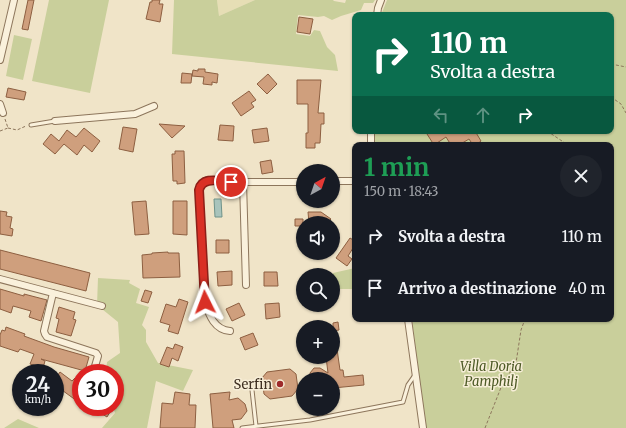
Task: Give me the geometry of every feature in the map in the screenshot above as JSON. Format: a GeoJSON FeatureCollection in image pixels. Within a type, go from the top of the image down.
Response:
{"type":"FeatureCollection","features":[{"type":"Feature","properties":{"kind":"street"},"geometry":{"type":"LineString","coordinates":[[0,60],[14,0]]}},
{"type":"Feature","properties":{"kind":"street"},"geometry":{"type":"LineString","coordinates":[[377,12],[381,0]]}},
{"type":"Feature","properties":{"kind":"street"},"geometry":{"type":"LineString","coordinates":[[0,104],[2,113]]}},
{"type":"Feature","properties":{"kind":"street"},"geometry":{"type":"LineString","coordinates":[[55,121],[135,114],[154,106]]}},
{"type":"Feature","properties":{"kind":"street"},"geometry":{"type":"LineString","coordinates":[[230,331],[224,330],[215,324],[205,302],[199,190],[201,184],[207,180],[296,182]]}},
{"type":"Feature","properties":{"kind":"street"},"geometry":{"type":"LineString","coordinates":[[340,181],[352,181]]}},
{"type":"Feature","properties":{"kind":"street"},"geometry":{"type":"LineString","coordinates":[[243,182],[246,285]]}},
{"type":"Feature","properties":{"kind":"street"},"geometry":{"type":"LineString","coordinates":[[0,279],[102,306]]}},
{"type":"Feature","properties":{"kind":"street"},"geometry":{"type":"LineString","coordinates":[[53,293],[44,331],[45,334],[48,337],[96,353],[98,356],[96,364]]}},
{"type":"Feature","properties":{"kind":"street"},"geometry":{"type":"LineString","coordinates":[[408,322],[423,428]]}},
{"type":"Feature","properties":{"kind":"lane"},"geometry":{"type":"LineString","coordinates":[[31,125],[55,121]]}},
{"type":"Feature","properties":{"kind":"lane"},"geometry":{"type":"LineString","coordinates":[[242,428],[310,420],[403,402],[408,385],[416,373]]}},
{"type":"Feature","properties":{"kind":"lane"},"geometry":{"type":"LineString","coordinates":[[252,390],[256,426]]}},
{"type":"Feature","properties":{"kind":"path"},"geometry":{"type":"LineString","coordinates":[[614,65],[626,67]]}},
{"type":"Feature","properties":{"kind":"path"},"geometry":{"type":"LineString","coordinates":[[614,99],[621,104],[626,113]]}},
{"type":"Feature","properties":{"kind":"path"},"geometry":{"type":"LineString","coordinates":[[2,113],[8,128]]}},
{"type":"Feature","properties":{"kind":"path"},"geometry":{"type":"LineString","coordinates":[[0,131],[8,128],[17,130],[31,125]]}},
{"type":"Feature","properties":{"kind":"path"},"geometry":{"type":"LineString","coordinates":[[552,134],[564,142]]}},
{"type":"Feature","properties":{"kind":"path"},"geometry":{"type":"LineString","coordinates":[[485,428],[502,385],[516,363],[521,330],[524,322]]}},
{"type":"Feature","properties":{"kind":"shaded area"},"geometry":{"type":"Polygon","coordinates":[[[217,0],[255,0],[219,16],[217,0]]]}},
{"type":"Feature","properties":{"kind":"green space"},"geometry":{"type":"Polygon","coordinates":[[[49,0],[109,0],[90,93],[32,81],[49,0]]]}},
{"type":"Feature","properties":{"kind":"green space"},"geometry":{"type":"Polygon","coordinates":[[[174,0],[217,0],[219,16],[255,0],[333,0],[345,3],[346,0],[375,0],[373,3],[364,3],[361,10],[332,20],[324,16],[318,17],[298,15],[296,34],[310,36],[314,30],[320,31],[327,47],[335,55],[338,71],[172,54],[174,0]]]}},
{"type":"Feature","properties":{"kind":"green space","name":"Villa Doria Pamphilj"},"geometry":{"type":"Polygon","coordinates":[[[387,0],[626,0],[626,428],[425,428],[412,322],[614,322],[614,142],[375,142],[375,134],[614,134],[614,12],[382,12],[387,0]]]}},
{"type":"Feature","properties":{"kind":"green space"},"geometry":{"type":"Polygon","coordinates":[[[14,35],[32,39],[23,80],[6,76],[14,35]]]}},
{"type":"Feature","properties":{"kind":"green space"},"geometry":{"type":"Polygon","coordinates":[[[352,269],[352,289],[340,289],[340,271],[352,269]]]}},
{"type":"Feature","properties":{"kind":"green space"},"geometry":{"type":"Polygon","coordinates":[[[98,278],[130,280],[129,283],[140,289],[136,303],[149,307],[142,325],[146,330],[146,342],[158,363],[193,370],[183,391],[156,381],[147,428],[102,428],[112,416],[124,416],[124,364],[107,364],[107,362],[120,353],[118,322],[97,305],[98,278]]]}},
{"type":"Feature","properties":{"kind":"green space"},"geometry":{"type":"Polygon","coordinates":[[[18,419],[39,428],[4,428],[18,419]]]}},
{"type":"Feature","properties":{"kind":"water"},"geometry":{"type":"Polygon","coordinates":[[[214,199],[221,199],[222,217],[215,217],[214,199]]]}},
{"type":"Feature","properties":{"kind":"building"},"geometry":{"type":"Polygon","coordinates":[[[28,0],[34,0],[28,30],[22,29],[28,0]]]}},
{"type":"Feature","properties":{"kind":"building"},"geometry":{"type":"Polygon","coordinates":[[[152,0],[160,0],[159,4],[163,4],[160,22],[146,19],[150,2],[152,2],[152,0]]]}},
{"type":"Feature","properties":{"kind":"building"},"geometry":{"type":"Polygon","coordinates":[[[299,17],[313,19],[310,34],[297,32],[299,17]]]}},
{"type":"Feature","properties":{"kind":"building"},"geometry":{"type":"Polygon","coordinates":[[[198,69],[205,69],[205,72],[218,74],[217,83],[212,82],[212,85],[203,84],[204,77],[192,76],[193,70],[198,71],[198,69]]]}},
{"type":"Feature","properties":{"kind":"building"},"geometry":{"type":"Polygon","coordinates":[[[182,73],[192,74],[191,83],[181,83],[182,73]]]}},
{"type":"Feature","properties":{"kind":"building"},"geometry":{"type":"Polygon","coordinates":[[[268,74],[277,84],[267,94],[257,84],[268,74]]]}},
{"type":"Feature","properties":{"kind":"building"},"geometry":{"type":"Polygon","coordinates":[[[297,80],[321,80],[318,113],[324,113],[324,124],[321,124],[320,143],[315,143],[315,148],[306,148],[306,133],[308,133],[308,104],[297,104],[297,80]]]}},
{"type":"Feature","properties":{"kind":"building"},"geometry":{"type":"Polygon","coordinates":[[[8,88],[26,92],[24,100],[6,97],[8,88]]]}},
{"type":"Feature","properties":{"kind":"building"},"geometry":{"type":"Polygon","coordinates":[[[249,91],[256,100],[251,103],[254,107],[241,116],[232,103],[249,91]]]}},
{"type":"Feature","properties":{"kind":"building"},"geometry":{"type":"Polygon","coordinates":[[[159,124],[185,126],[172,138],[159,124]]]}},
{"type":"Feature","properties":{"kind":"building"},"geometry":{"type":"Polygon","coordinates":[[[220,125],[234,126],[233,141],[218,140],[220,125]]]}},
{"type":"Feature","properties":{"kind":"building"},"geometry":{"type":"Polygon","coordinates":[[[123,127],[137,129],[133,152],[119,149],[123,127]]]}},
{"type":"Feature","properties":{"kind":"building"},"geometry":{"type":"Polygon","coordinates":[[[84,128],[100,141],[92,152],[84,145],[77,155],[64,144],[55,154],[43,144],[51,134],[59,141],[67,130],[76,137],[84,128]]]}},
{"type":"Feature","properties":{"kind":"building"},"geometry":{"type":"Polygon","coordinates":[[[267,128],[269,141],[254,143],[252,130],[267,128]]]}},
{"type":"Feature","properties":{"kind":"building"},"geometry":{"type":"Polygon","coordinates":[[[427,134],[477,134],[481,141],[471,142],[469,139],[464,142],[449,142],[446,137],[438,142],[432,142],[427,134]]]}},
{"type":"Feature","properties":{"kind":"building"},"geometry":{"type":"Polygon","coordinates":[[[175,151],[184,151],[185,183],[177,184],[177,181],[173,181],[172,154],[175,154],[175,151]]]}},
{"type":"Feature","properties":{"kind":"building"},"geometry":{"type":"Polygon","coordinates":[[[271,160],[273,172],[262,174],[260,162],[271,160]]]}},
{"type":"Feature","properties":{"kind":"building"},"geometry":{"type":"Polygon","coordinates":[[[146,201],[149,234],[135,235],[132,202],[146,201]]]}},
{"type":"Feature","properties":{"kind":"building"},"geometry":{"type":"Polygon","coordinates":[[[173,201],[187,201],[187,235],[173,234],[173,201]]]}},
{"type":"Feature","properties":{"kind":"building"},"geometry":{"type":"Polygon","coordinates":[[[0,211],[7,212],[6,216],[12,217],[10,228],[13,229],[12,236],[0,234],[0,211]]]}},
{"type":"Feature","properties":{"kind":"building"},"geometry":{"type":"Polygon","coordinates":[[[308,212],[321,212],[327,216],[308,216],[308,212]]]}},
{"type":"Feature","properties":{"kind":"building"},"geometry":{"type":"Polygon","coordinates":[[[350,238],[352,239],[352,250],[348,256],[352,259],[347,266],[339,260],[340,260],[340,252],[350,238]]]}},
{"type":"Feature","properties":{"kind":"building"},"geometry":{"type":"Polygon","coordinates":[[[216,240],[229,240],[229,253],[216,253],[216,240]]]}},
{"type":"Feature","properties":{"kind":"building"},"geometry":{"type":"Polygon","coordinates":[[[0,250],[90,273],[86,291],[0,269],[0,250]]]}},
{"type":"Feature","properties":{"kind":"building"},"geometry":{"type":"Polygon","coordinates":[[[168,252],[179,253],[180,277],[143,278],[142,255],[168,252]]]}},
{"type":"Feature","properties":{"kind":"building"},"geometry":{"type":"Polygon","coordinates":[[[232,271],[232,285],[218,286],[217,272],[232,271]]]}},
{"type":"Feature","properties":{"kind":"building"},"geometry":{"type":"Polygon","coordinates":[[[264,272],[277,272],[278,286],[264,286],[264,272]]]}},
{"type":"Feature","properties":{"kind":"building"},"geometry":{"type":"Polygon","coordinates":[[[0,289],[24,296],[24,294],[47,300],[41,321],[29,317],[31,311],[13,306],[11,313],[0,309],[0,289]]]}},
{"type":"Feature","properties":{"kind":"building"},"geometry":{"type":"Polygon","coordinates":[[[145,290],[152,292],[148,303],[141,301],[145,290]]]}},
{"type":"Feature","properties":{"kind":"building"},"geometry":{"type":"Polygon","coordinates":[[[179,299],[188,302],[178,334],[168,331],[170,325],[160,322],[166,304],[176,307],[179,299]]]}},
{"type":"Feature","properties":{"kind":"building"},"geometry":{"type":"Polygon","coordinates":[[[239,303],[245,315],[232,321],[226,309],[239,303]]]}},
{"type":"Feature","properties":{"kind":"building"},"geometry":{"type":"Polygon","coordinates":[[[279,303],[280,317],[266,319],[265,304],[279,303]]]}},
{"type":"Feature","properties":{"kind":"building"},"geometry":{"type":"Polygon","coordinates":[[[59,307],[75,312],[73,319],[76,320],[71,336],[56,332],[59,319],[56,318],[59,307]]]}},
{"type":"Feature","properties":{"kind":"building"},"geometry":{"type":"Polygon","coordinates":[[[6,327],[25,334],[24,336],[54,347],[89,357],[87,364],[72,364],[72,367],[64,364],[41,359],[45,361],[44,364],[30,364],[34,354],[20,349],[18,352],[0,346],[0,335],[2,330],[5,331],[6,327]]]}},
{"type":"Feature","properties":{"kind":"building"},"geometry":{"type":"Polygon","coordinates":[[[253,333],[258,345],[245,350],[240,338],[253,333]]]}},
{"type":"Feature","properties":{"kind":"building"},"geometry":{"type":"Polygon","coordinates":[[[175,344],[183,347],[178,361],[172,358],[169,367],[160,364],[167,347],[173,349],[175,344]]]}},
{"type":"Feature","properties":{"kind":"building"},"geometry":{"type":"Polygon","coordinates":[[[327,364],[339,364],[340,370],[343,370],[344,377],[363,375],[364,385],[340,387],[340,372],[328,372],[327,364]]]}},
{"type":"Feature","properties":{"kind":"building"},"geometry":{"type":"Polygon","coordinates":[[[314,368],[320,368],[326,372],[311,372],[314,368]]]}},
{"type":"Feature","properties":{"kind":"building","name":"Serfin"},"geometry":{"type":"Polygon","coordinates":[[[290,369],[296,374],[296,391],[292,396],[270,399],[264,394],[262,378],[267,372],[290,369]]]}},
{"type":"Feature","properties":{"kind":"building"},"geometry":{"type":"Polygon","coordinates":[[[64,375],[72,381],[72,397],[64,392],[64,375]]]}},
{"type":"Feature","properties":{"kind":"building"},"geometry":{"type":"Polygon","coordinates":[[[175,392],[190,394],[189,405],[196,405],[195,428],[160,428],[162,403],[173,404],[175,392]]]}},
{"type":"Feature","properties":{"kind":"building"},"geometry":{"type":"Polygon","coordinates":[[[230,392],[229,400],[238,398],[245,404],[247,411],[241,419],[232,420],[234,428],[213,428],[210,394],[230,392]]]}},
{"type":"Feature","properties":{"kind":"place","name":"Serfin"},"geometry":{"type":"Point","coordinates":[280,384]}},
{"type":"Feature","properties":{"kind":"route"},"geometry":{"type":"LineString","coordinates":[[205,302],[199,190],[201,184],[207,180],[231,182]]}}]}
